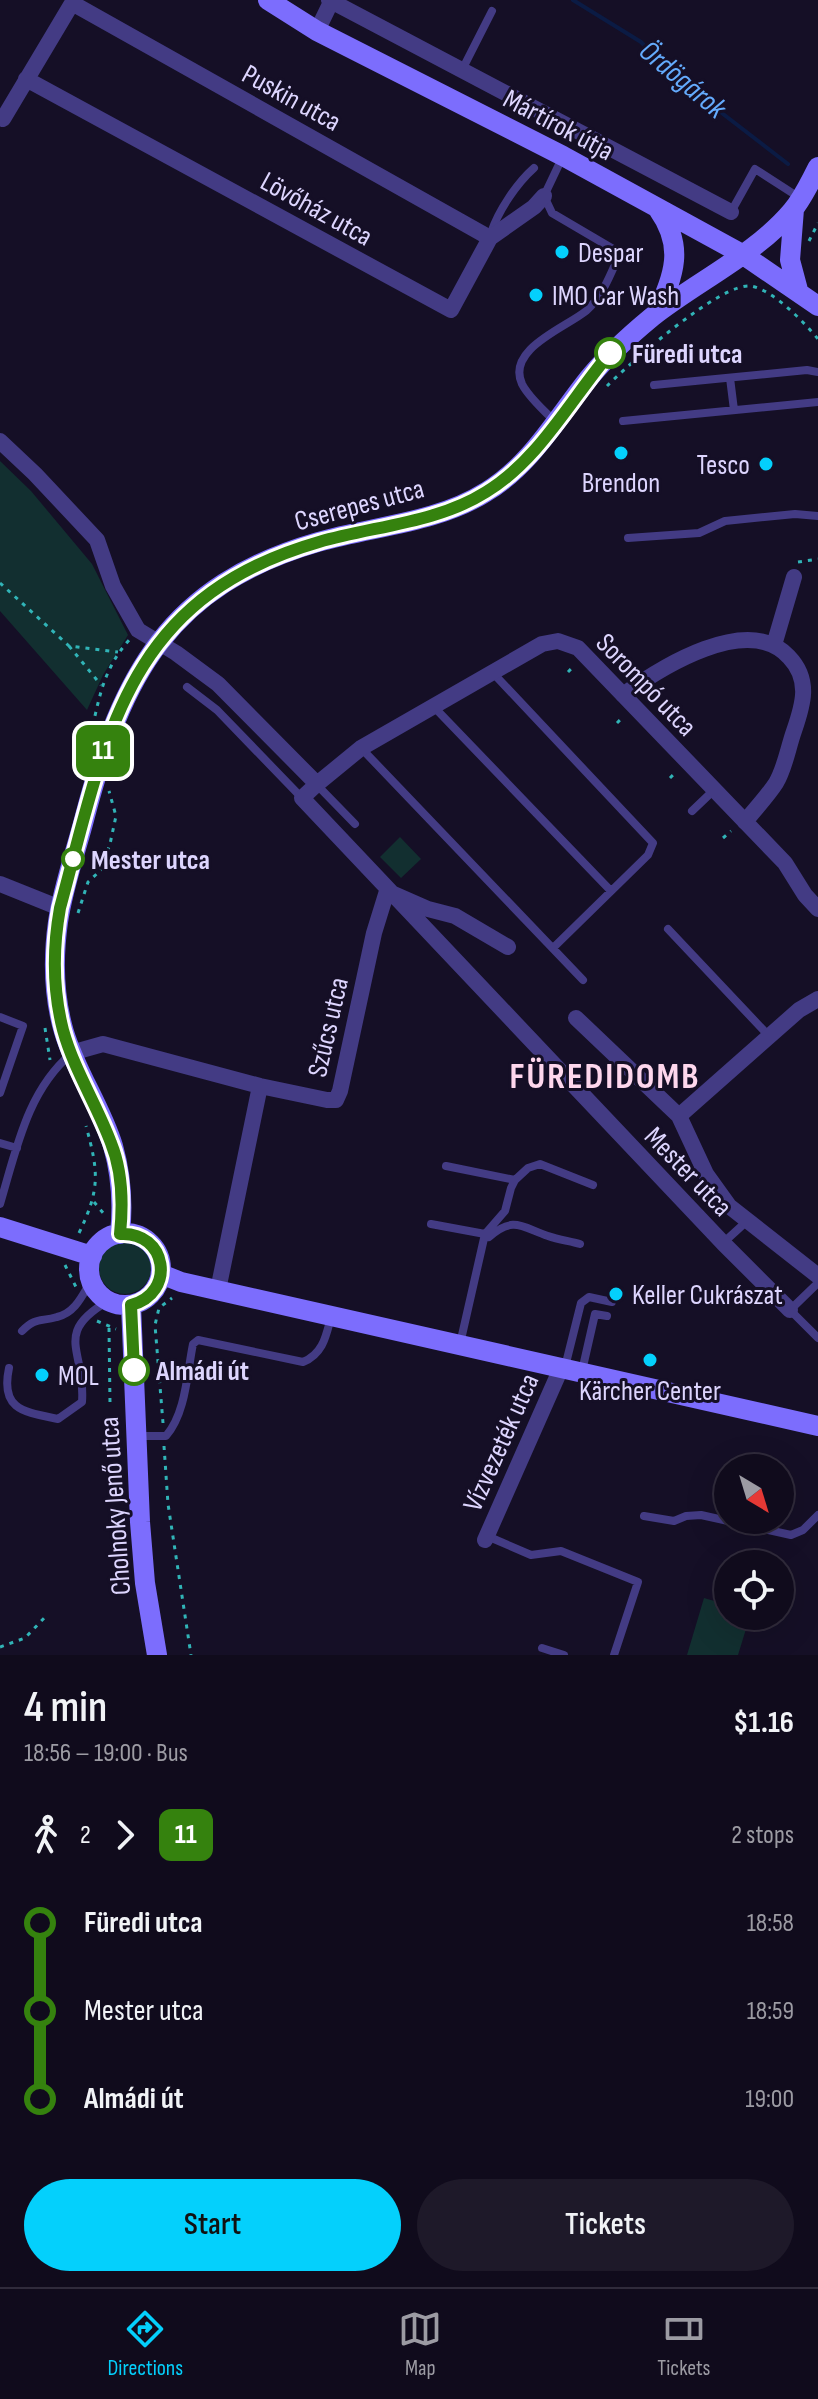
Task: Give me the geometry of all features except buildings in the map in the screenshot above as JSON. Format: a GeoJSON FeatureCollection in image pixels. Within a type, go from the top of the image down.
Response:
{"type":"FeatureCollection","features":[{"type":"Feature","properties":{"kind":"street","name":"Mártírok útja"},"geometry":{"type":"LineString","coordinates":[[268,0],[317,31],[563,156],[742,254],[818,306]]}},
{"type":"Feature","properties":{"kind":"street"},"geometry":{"type":"LineString","coordinates":[[317,31],[331,0],[731,212]]}},
{"type":"Feature","properties":{"kind":"street"},"geometry":{"type":"LineString","coordinates":[[3,119],[73,2]]}},
{"type":"Feature","properties":{"kind":"street","name":"Puskin utca"},"geometry":{"type":"LineString","coordinates":[[73,2],[490,238]]}},
{"type":"Feature","properties":{"kind":"street","name":"Lövőház utca"},"geometry":{"type":"LineString","coordinates":[[26,79],[451,310],[490,238],[534,207],[544,196]]}},
{"type":"Feature","properties":{"kind":"street"},"geometry":{"type":"LineString","coordinates":[[798,290],[790,260],[800,199],[818,167]]}},
{"type":"Feature","properties":{"kind":"street","name":"Cserepes utca"},"geometry":{"type":"LineString","coordinates":[[120,1234],[122,1208],[113,1146],[71,1053],[61,1022],[55,980],[57,925],[67,915],[99,764],[141,666],[158,642],[205,597],[257,565],[319,542],[436,514],[487,492],[512,473],[538,446],[610,353],[657,313],[742,254],[800,199]]}},
{"type":"Feature","properties":{"kind":"street"},"geometry":{"type":"LineString","coordinates":[[657,313],[675,265],[670,226],[658,209]]}},
{"type":"Feature","properties":{"kind":"street"},"geometry":{"type":"LineString","coordinates":[[0,441],[97,540],[113,586],[135,627],[226,691],[317,784],[302,798]]}},
{"type":"Feature","properties":{"kind":"street"},"geometry":{"type":"LineString","coordinates":[[774,645],[794,577]]}},
{"type":"Feature","properties":{"kind":"street"},"geometry":{"type":"LineString","coordinates":[[623,695],[660,669],[723,643],[748,640],[774,645],[795,663],[805,688],[803,703],[777,782],[738,826]]}},
{"type":"Feature","properties":{"kind":"street","name":"Sorompó utca"},"geometry":{"type":"LineString","coordinates":[[317,784],[361,748],[542,644],[565,642],[578,648],[714,790],[738,826],[785,863],[805,895],[818,909]]}},
{"type":"Feature","properties":{"kind":"street","name":"Mester utca"},"geometry":{"type":"LineString","coordinates":[[302,798],[387,891],[790,1310]]}},
{"type":"Feature","properties":{"kind":"street"},"geometry":{"type":"LineString","coordinates":[[0,884],[67,915]]}},
{"type":"Feature","properties":{"kind":"street","name":"Mester utca"},"geometry":{"type":"LineString","coordinates":[[387,891],[428,909],[455,916],[508,947]]}},
{"type":"Feature","properties":{"kind":"street","name":"Szűcs utca"},"geometry":{"type":"LineString","coordinates":[[71,1053],[103,1044],[260,1086],[336,1100],[374,933],[387,891]]}},
{"type":"Feature","properties":{"kind":"street"},"geometry":{"type":"LineString","coordinates":[[818,999],[799,1010],[679,1116],[706,1174],[729,1206],[818,1276]]}},
{"type":"Feature","properties":{"kind":"street","name":"Mester utca"},"geometry":{"type":"LineString","coordinates":[[576,1018],[679,1116]]}},
{"type":"Feature","properties":{"kind":"street","name":"Szűcs utca"},"geometry":{"type":"LineString","coordinates":[[218,1290],[260,1086]]}},
{"type":"Feature","properties":{"kind":"street"},"geometry":{"type":"LineString","coordinates":[[0,1227],[92,1256]]}},
{"type":"Feature","properties":{"kind":"street"},"geometry":{"type":"LineString","coordinates":[[120,1234],[132,1234],[149,1242],[160,1259],[159,1283],[151,1295],[131,1305],[108,1301],[96,1291],[91,1281],[92,1256],[105,1239],[120,1234]]}},
{"type":"Feature","properties":{"kind":"street"},"geometry":{"type":"LineString","coordinates":[[161,1274],[181,1282],[331,1317],[570,1368],[818,1426]]}},
{"type":"Feature","properties":{"kind":"street","name":"Cholnoky Jenő utca"},"geometry":{"type":"LineString","coordinates":[[131,1305],[145,1583],[157,1655]]}},
{"type":"Feature","properties":{"kind":"street","name":"Vízvezeték utca"},"geometry":{"type":"LineString","coordinates":[[486,1538],[570,1368]]}},
{"type":"Feature","properties":{"kind":"lane"},"geometry":{"type":"LineString","coordinates":[[462,71],[492,11]]}},
{"type":"Feature","properties":{"kind":"lane"},"geometry":{"type":"LineString","coordinates":[[556,422],[522,383],[520,369],[524,356],[546,337],[585,312],[596,300],[620,253],[552,213],[544,196],[563,156]]}},
{"type":"Feature","properties":{"kind":"lane"},"geometry":{"type":"LineString","coordinates":[[490,238],[494,223],[534,168]]}},
{"type":"Feature","properties":{"kind":"lane"},"geometry":{"type":"LineString","coordinates":[[731,212],[755,169],[800,199]]}},
{"type":"Feature","properties":{"kind":"lane"},"geometry":{"type":"LineString","coordinates":[[654,385],[807,370],[818,372]]}},
{"type":"Feature","properties":{"kind":"lane"},"geometry":{"type":"LineString","coordinates":[[730,378],[734,410]]}},
{"type":"Feature","properties":{"kind":"lane"},"geometry":{"type":"LineString","coordinates":[[623,421],[818,402]]}},
{"type":"Feature","properties":{"kind":"lane"},"geometry":{"type":"LineString","coordinates":[[628,538],[699,533],[725,521],[795,514],[818,516]]}},
{"type":"Feature","properties":{"kind":"lane"},"geometry":{"type":"LineString","coordinates":[[492,673],[651,839],[652,851],[553,948]]}},
{"type":"Feature","properties":{"kind":"lane"},"geometry":{"type":"LineString","coordinates":[[187,687],[217,710],[302,798]]}},
{"type":"Feature","properties":{"kind":"lane"},"geometry":{"type":"LineString","coordinates":[[434,706],[611,891]]}},
{"type":"Feature","properties":{"kind":"lane"},"geometry":{"type":"LineString","coordinates":[[361,748],[583,980]]}},
{"type":"Feature","properties":{"kind":"lane"},"geometry":{"type":"LineString","coordinates":[[317,784],[355,824]]}},
{"type":"Feature","properties":{"kind":"lane"},"geometry":{"type":"LineString","coordinates":[[692,811],[714,790]]}},
{"type":"Feature","properties":{"kind":"lane"},"geometry":{"type":"LineString","coordinates":[[668,929],[769,1037]]}},
{"type":"Feature","properties":{"kind":"lane"},"geometry":{"type":"LineString","coordinates":[[0,1017],[23,1026],[0,1093]]}},
{"type":"Feature","properties":{"kind":"lane"},"geometry":{"type":"LineString","coordinates":[[0,1204],[38,1093],[55,1067],[71,1053]]}},
{"type":"Feature","properties":{"kind":"lane"},"geometry":{"type":"LineString","coordinates":[[0,1143],[17,1148]]}},
{"type":"Feature","properties":{"kind":"lane"},"geometry":{"type":"LineString","coordinates":[[460,1344],[484,1238],[505,1211],[515,1180],[528,1168],[540,1164],[593,1185]]}},
{"type":"Feature","properties":{"kind":"lane"},"geometry":{"type":"LineString","coordinates":[[446,1166],[515,1180]]}},
{"type":"Feature","properties":{"kind":"lane"},"geometry":{"type":"LineString","coordinates":[[723,1243],[746,1222]]}},
{"type":"Feature","properties":{"kind":"lane"},"geometry":{"type":"LineString","coordinates":[[431,1224],[484,1238],[514,1224],[523,1225],[545,1236],[580,1244]]}},
{"type":"Feature","properties":{"kind":"lane"},"geometry":{"type":"LineString","coordinates":[[22,1331],[31,1321],[55,1318],[69,1312],[91,1281]]}},
{"type":"Feature","properties":{"kind":"lane"},"geometry":{"type":"LineString","coordinates":[[818,1283],[790,1310],[818,1338]]}},
{"type":"Feature","properties":{"kind":"lane"},"geometry":{"type":"LineString","coordinates":[[570,1368],[581,1303],[589,1297],[612,1302]]}},
{"type":"Feature","properties":{"kind":"lane"},"geometry":{"type":"LineString","coordinates":[[9,1368],[1,1389],[4,1398],[11,1405],[58,1419],[82,1402],[81,1368],[75,1346],[76,1328],[86,1314],[108,1301]]}},
{"type":"Feature","properties":{"kind":"lane"},"geometry":{"type":"LineString","coordinates":[[570,1368],[595,1314],[607,1316]]}},
{"type":"Feature","properties":{"kind":"lane"},"geometry":{"type":"LineString","coordinates":[[136,1436],[164,1436],[172,1429],[178,1416],[193,1344],[198,1340],[303,1362],[315,1357],[323,1344],[331,1317]]}},
{"type":"Feature","properties":{"kind":"lane"},"geometry":{"type":"LineString","coordinates":[[644,1516],[674,1521],[701,1515],[791,1535],[803,1530],[818,1515]]}},
{"type":"Feature","properties":{"kind":"lane"},"geometry":{"type":"LineString","coordinates":[[486,1538],[531,1555],[561,1551],[638,1582],[614,1655]]}},
{"type":"Feature","properties":{"kind":"lane"},"geometry":{"type":"LineString","coordinates":[[542,1648],[564,1655]]}},
{"type":"Feature","properties":{"kind":"path"},"geometry":{"type":"LineString","coordinates":[[604,388],[704,307],[746,286],[756,287],[776,299],[818,339]]}},
{"type":"Feature","properties":{"kind":"path"},"geometry":{"type":"LineString","coordinates":[[0,583],[69,646],[101,685]]}},
{"type":"Feature","properties":{"kind":"path"},"geometry":{"type":"LineString","coordinates":[[69,646],[118,652]]}},
{"type":"Feature","properties":{"kind":"path"},"geometry":{"type":"LineString","coordinates":[[568,672],[573,667]]}},
{"type":"Feature","properties":{"kind":"path"},"geometry":{"type":"LineString","coordinates":[[617,723],[622,718]]}},
{"type":"Feature","properties":{"kind":"path"},"geometry":{"type":"LineString","coordinates":[[670,778],[675,773]]}},
{"type":"Feature","properties":{"kind":"path"},"geometry":{"type":"LineString","coordinates":[[67,915],[88,882],[103,866],[116,822],[107,783]]}},
{"type":"Feature","properties":{"kind":"path"},"geometry":{"type":"LineString","coordinates":[[723,838],[738,826]]}},
{"type":"Feature","properties":{"kind":"path"},"geometry":{"type":"LineString","coordinates":[[77,1238],[94,1202],[96,1162]]}},
{"type":"Feature","properties":{"kind":"path"},"geometry":{"type":"LineString","coordinates":[[94,1202],[107,1215]]}},
{"type":"Feature","properties":{"kind":"path"},"geometry":{"type":"LineString","coordinates":[[181,1282],[180,1292],[159,1308],[155,1325],[168,1504],[191,1655]]}},
{"type":"Feature","properties":{"kind":"path"},"geometry":{"type":"LineString","coordinates":[[109,1328],[110,1403]]}},
{"type":"Feature","properties":{"kind":"path"},"geometry":{"type":"LineString","coordinates":[[0,1647],[25,1638],[48,1614]]}},
{"type":"Feature","properties":{"kind":"green space"},"geometry":{"type":"Polygon","coordinates":[[[0,461],[31,491],[92,564],[128,635],[103,675],[87,710],[0,611],[0,461]]]}},
{"type":"Feature","properties":{"kind":"green space"},"geometry":{"type":"Polygon","coordinates":[[[400,837],[421,859],[401,878],[380,857],[400,837]]]}},
{"type":"Feature","properties":{"kind":"green space"},"geometry":{"type":"Polygon","coordinates":[[[125,1242],[144,1249],[151,1268],[144,1287],[125,1294],[106,1287],[99,1268],[106,1249],[125,1242]]]}},
{"type":"Feature","properties":{"kind":"green space"},"geometry":{"type":"Polygon","coordinates":[[[704,1598],[714,1601],[714,1630],[746,1630],[738,1655],[687,1655],[704,1598]]]}},
{"type":"Feature","properties":{"kind":"waterway","name":"Ördögárok"},"geometry":{"type":"LineString","coordinates":[[573,0],[641,42],[675,77],[788,164]]}},
{"type":"Feature","properties":{"kind":"bus line","name":"11"},"geometry":{"type":"LineString","coordinates":[[134,1370],[131,1305],[154,1292],[160,1279],[161,1264],[149,1242],[132,1234],[120,1234],[122,1208],[113,1146],[71,1053],[63,1030],[55,980],[60,908],[99,764],[126,695],[158,642],[189,610],[257,565],[319,542],[436,514],[487,492],[512,473],[538,446],[610,353]]}},
{"type":"Feature","properties":{"kind":"place","name":"Despar"},"geometry":{"type":"Point","coordinates":[562,252]}},
{"type":"Feature","properties":{"kind":"place","name":"IMO Car Wash"},"geometry":{"type":"Point","coordinates":[536,295]}},
{"type":"Feature","properties":{"kind":"place","name":"Füredi utca"},"geometry":{"type":"Point","coordinates":[610,353]}},
{"type":"Feature","properties":{"kind":"place","name":"Brendon"},"geometry":{"type":"Point","coordinates":[621,453]}},
{"type":"Feature","properties":{"kind":"place","name":"Tesco"},"geometry":{"type":"Point","coordinates":[766,464]}},
{"type":"Feature","properties":{"kind":"place","name":"Mester utca"},"geometry":{"type":"Point","coordinates":[73,859]}},
{"type":"Feature","properties":{"kind":"place","name":"Keller Cukrászat"},"geometry":{"type":"Point","coordinates":[616,1294]}},
{"type":"Feature","properties":{"kind":"place","name":"Kärcher Center"},"geometry":{"type":"Point","coordinates":[650,1360]}},
{"type":"Feature","properties":{"kind":"place","name":"Almádi út"},"geometry":{"type":"Point","coordinates":[134,1370]}},
{"type":"Feature","properties":{"kind":"place","name":"MOL"},"geometry":{"type":"Point","coordinates":[42,1375]}},
{"type":"Feature","properties":{"kind":"district","name":"FÜREDIDOMB"},"geometry":{"type":"Point","coordinates":[605,1075]}}]}
